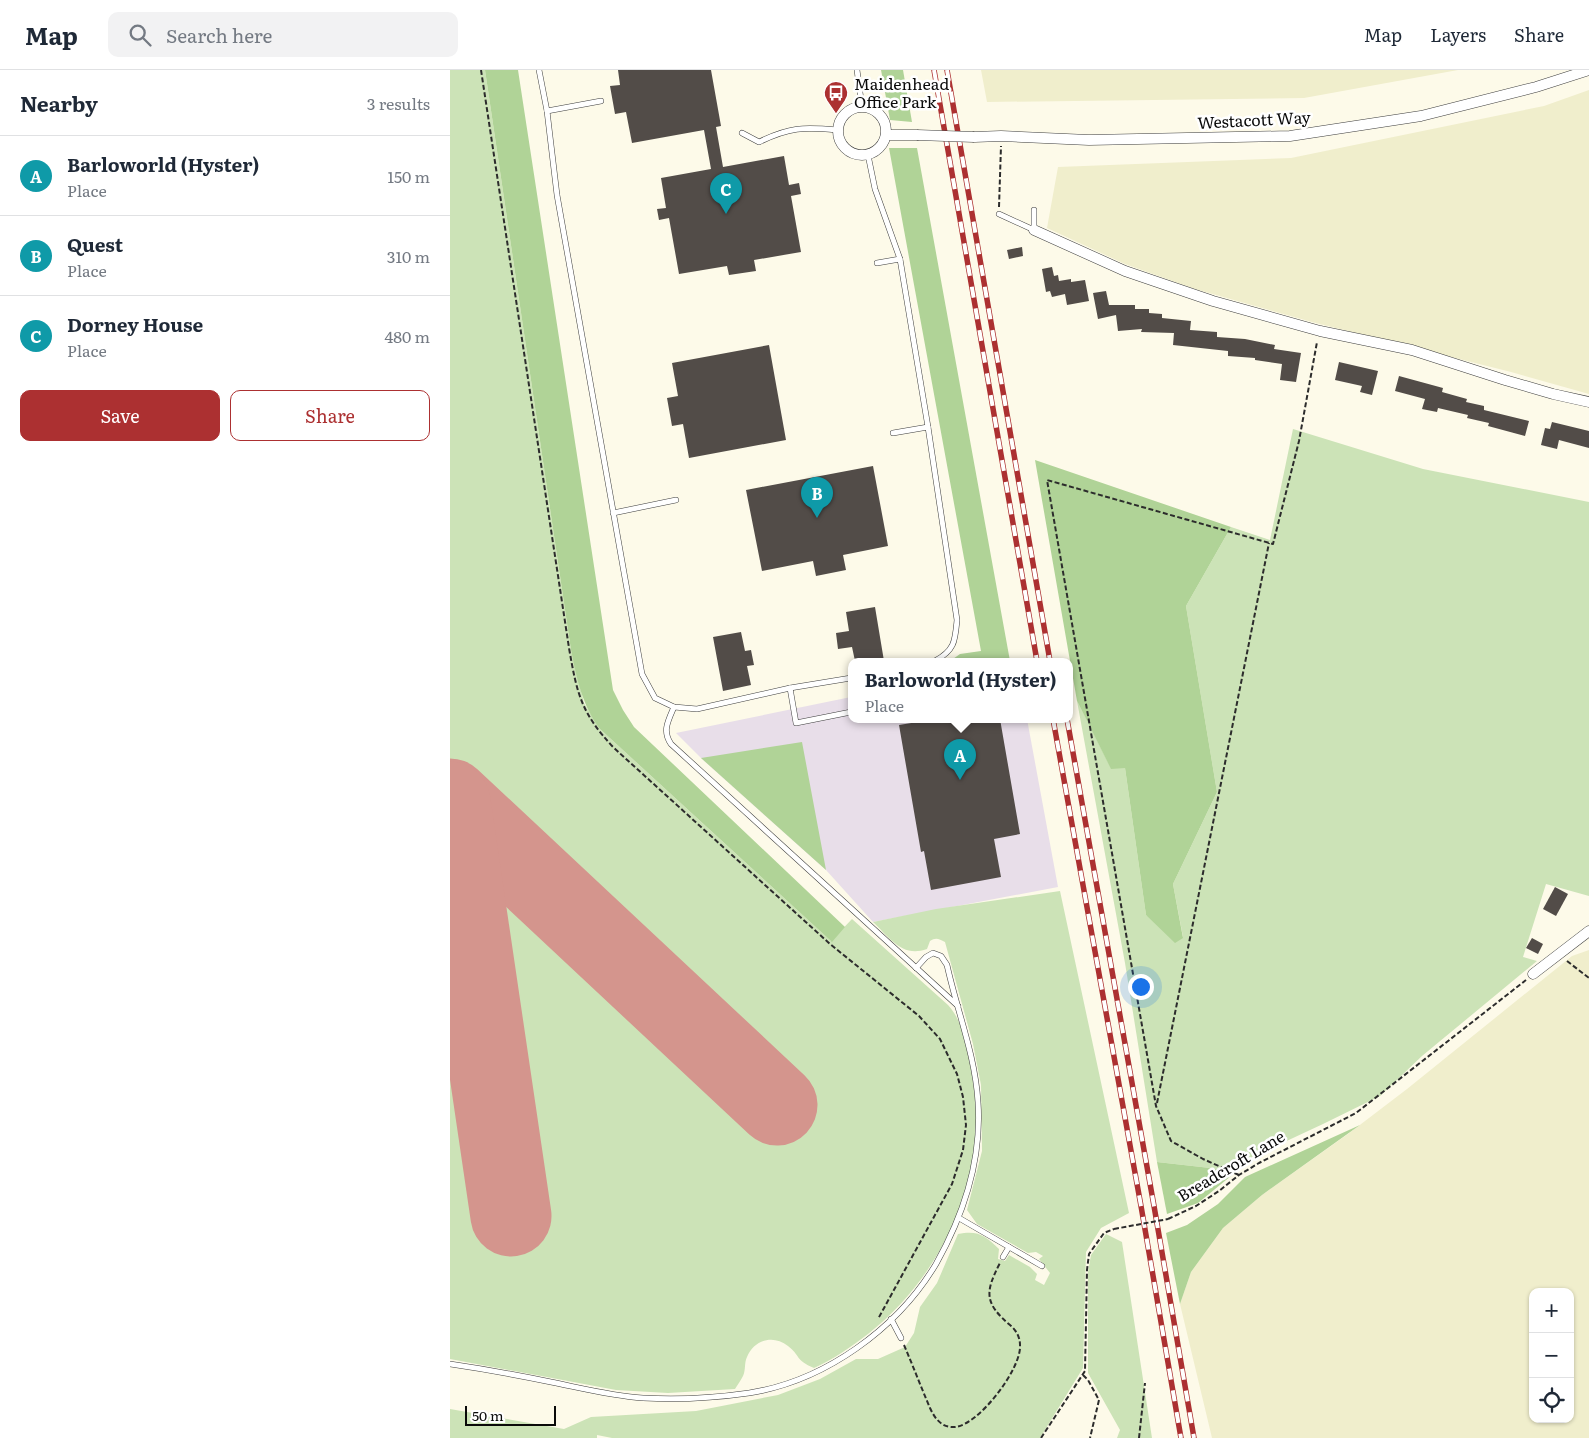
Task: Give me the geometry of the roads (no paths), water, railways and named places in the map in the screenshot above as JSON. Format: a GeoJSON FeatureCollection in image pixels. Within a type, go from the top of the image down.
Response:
{"type":"FeatureCollection","features":[{"type":"Feature","properties":{"kind":"street","name":"Westacott Way"},"geometry":{"type":"LineString","coordinates":[[886,135],[1001,136],[1089,140],[1290,136],[1421,116],[1536,87],[1589,70]]}},
{"type":"Feature","properties":{"kind":"street"},"geometry":{"type":"LineString","coordinates":[[862,107],[869,108],[880,115],[886,128],[886,135],[876,151],[868,155],[853,154],[841,145],[837,130],[839,123],[848,111],[862,107]]}},
{"type":"Feature","properties":{"kind":"street"},"geometry":{"type":"LineString","coordinates":[[1034,230],[1125,271],[1213,301],[1320,331],[1412,350],[1505,380],[1589,402]]}},
{"type":"Feature","properties":{"kind":"street"},"geometry":{"type":"LineString","coordinates":[[1534,974],[1589,931]]}},
{"type":"Feature","properties":{"kind":"lane"},"geometry":{"type":"LineString","coordinates":[[539,70],[547,112],[557,195],[642,674],[654,698],[674,707],[697,710],[790,688],[848,678]]}},
{"type":"Feature","properties":{"kind":"lane"},"geometry":{"type":"LineString","coordinates":[[857,70],[862,107]]}},
{"type":"Feature","properties":{"kind":"lane"},"geometry":{"type":"LineString","coordinates":[[547,112],[601,100]]}},
{"type":"Feature","properties":{"kind":"lane"},"geometry":{"type":"LineString","coordinates":[[742,132],[759,142],[780,132],[807,128],[837,130]]}},
{"type":"Feature","properties":{"kind":"lane"},"geometry":{"type":"LineString","coordinates":[[868,155],[875,189],[900,259],[957,620],[955,639],[946,655],[940,658]]}},
{"type":"Feature","properties":{"kind":"lane"},"geometry":{"type":"LineString","coordinates":[[999,214],[1034,230],[1034,210]]}},
{"type":"Feature","properties":{"kind":"lane"},"geometry":{"type":"LineString","coordinates":[[876,263],[900,259]]}},
{"type":"Feature","properties":{"kind":"lane"},"geometry":{"type":"LineString","coordinates":[[894,433],[928,427]]}},
{"type":"Feature","properties":{"kind":"lane"},"geometry":{"type":"LineString","coordinates":[[614,514],[676,500]]}},
{"type":"Feature","properties":{"kind":"lane"},"geometry":{"type":"LineString","coordinates":[[790,688],[796,723],[848,713]]}},
{"type":"Feature","properties":{"kind":"lane"},"geometry":{"type":"LineString","coordinates":[[674,707],[666,728],[666,737],[672,744],[959,1006]]}},
{"type":"Feature","properties":{"kind":"lane"},"geometry":{"type":"LineString","coordinates":[[450,1364],[627,1396],[666,1398],[749,1393],[782,1385],[827,1366],[859,1346],[892,1319],[904,1308],[920,1288],[939,1258],[959,1218],[971,1181],[977,1146],[979,1113],[972,1053],[947,965],[941,956],[933,953],[929,954],[916,968]]}},
{"type":"Feature","properties":{"kind":"lane"},"geometry":{"type":"LineString","coordinates":[[959,1218],[1042,1266]]}},
{"type":"Feature","properties":{"kind":"lane"},"geometry":{"type":"LineString","coordinates":[[1003,1258],[1009,1247]]}},
{"type":"Feature","properties":{"kind":"lane"},"geometry":{"type":"LineString","coordinates":[[892,1319],[901,1338]]}},
{"type":"Feature","properties":{"kind":"railway"},"geometry":{"type":"LineString","coordinates":[[934,70],[1036,658]]}},
{"type":"Feature","properties":{"kind":"railway"},"geometry":{"type":"LineString","coordinates":[[947,70],[1049,658]]}},
{"type":"Feature","properties":{"kind":"railway"},"geometry":{"type":"LineString","coordinates":[[1054,723],[1181,1438]]}},
{"type":"Feature","properties":{"kind":"railway"},"geometry":{"type":"LineString","coordinates":[[1068,723],[1194,1438]]}},
{"type":"Feature","properties":{"kind":"place","name":"Maidenhead Office Park"},"geometry":{"type":"Point","coordinates":[836,114]}},
{"type":"Feature","properties":{"kind":"place","name":"Dorney House"},"geometry":{"type":"Point","coordinates":[726,214]}},
{"type":"Feature","properties":{"kind":"place","name":"Quest"},"geometry":{"type":"Point","coordinates":[817,518]}},
{"type":"Feature","properties":{"kind":"place","name":"Barloworld (Hyster)"},"geometry":{"type":"Point","coordinates":[960,780]}}]}
